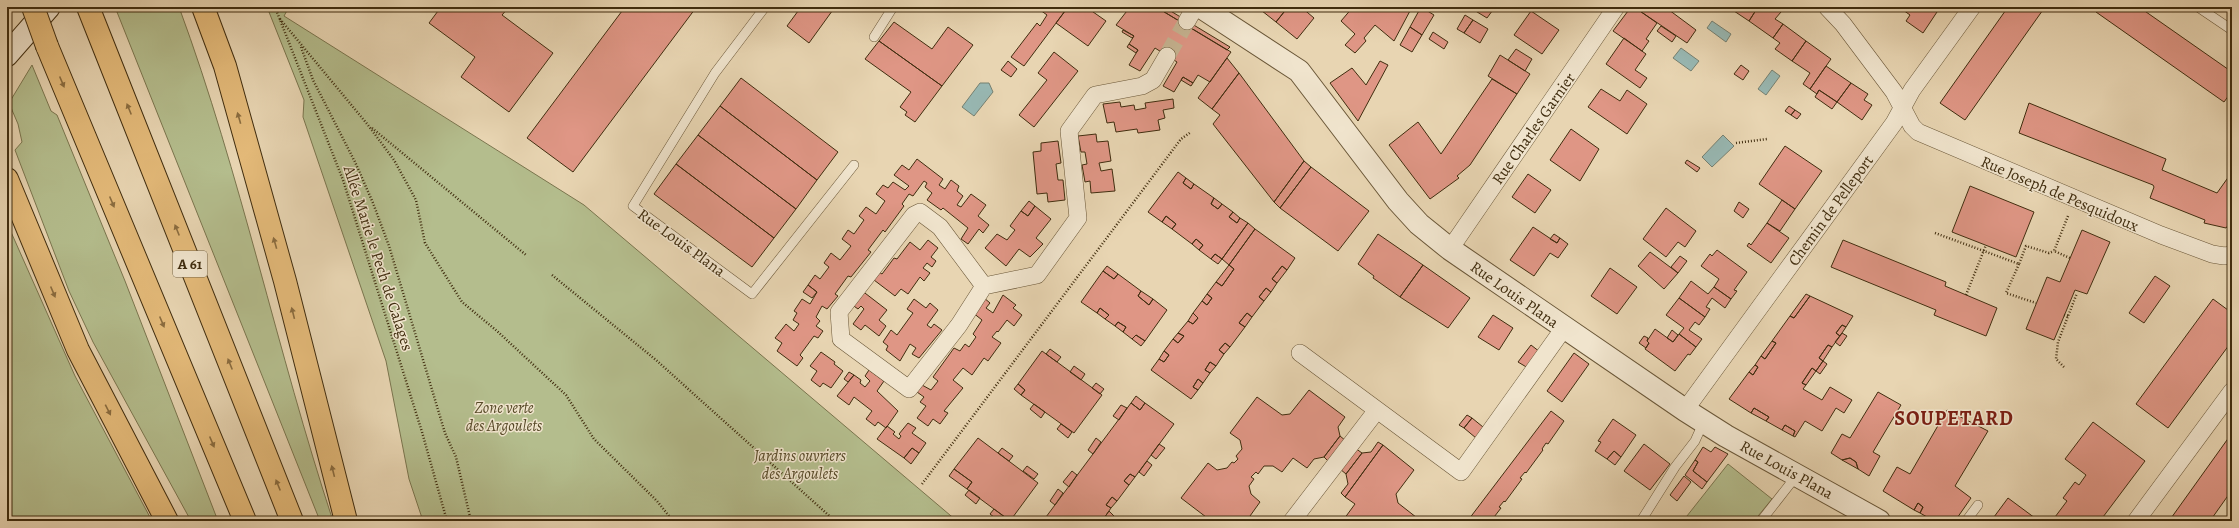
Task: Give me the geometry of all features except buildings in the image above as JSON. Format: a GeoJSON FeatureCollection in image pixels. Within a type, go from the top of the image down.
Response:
{"type":"FeatureCollection","features":[{"type":"Feature","properties":{"kind":"highway"},"geometry":{"type":"LineString","coordinates":[[33,7],[47,46],[245,521]]}},
{"type":"Feature","properties":{"kind":"highway","name":"A 61"},"geometry":{"type":"LineString","coordinates":[[88,7],[292,521]]}},
{"type":"Feature","properties":{"kind":"highway"},"geometry":{"type":"LineString","coordinates":[[203,7],[224,66],[285,281],[346,521]]}},
{"type":"Feature","properties":{"kind":"highway"},"geometry":{"type":"LineString","coordinates":[[7,178],[44,271],[78,350],[167,521]]}},
{"type":"Feature","properties":{"kind":"highway"},"geometry":{"type":"LineString","coordinates":[[7,201],[44,271]]}},
{"type":"Feature","properties":{"kind":"street"},"geometry":{"type":"LineString","coordinates":[[7,55],[49,7]]}},
{"type":"Feature","properties":{"kind":"street","name":"Rue Charles Garnier"},"geometry":{"type":"LineString","coordinates":[[1450,249],[1616,7]]}},
{"type":"Feature","properties":{"kind":"street","name":"Rue Joseph de Pesquidoux"},"geometry":{"type":"LineString","coordinates":[[1828,7],[1843,24],[1894,92],[1912,126],[1927,137],[2212,254],[2224,256],[2232,255]]}},
{"type":"Feature","properties":{"kind":"street","name":"Chemin de Pelleport"},"geometry":{"type":"LineString","coordinates":[[1685,410],[1894,123],[1901,107],[1972,7]]}},
{"type":"Feature","properties":{"kind":"street","name":"Rue Louis Plana"},"geometry":{"type":"LineString","coordinates":[[1204,12],[1299,71],[1398,200],[1419,224],[1450,249],[1685,410],[1869,519]]}},
{"type":"Feature","properties":{"kind":"street"},"geometry":{"type":"LineString","coordinates":[[984,286],[940,227],[920,212],[914,215],[839,312],[840,339],[909,389],[959,325],[984,286],[1037,275],[1078,218],[1069,131],[1095,95],[1142,86],[1154,80],[1167,56]]}},
{"type":"Feature","properties":{"kind":"street"},"geometry":{"type":"LineString","coordinates":[[1300,353],[1461,472],[1564,328]]}},
{"type":"Feature","properties":{"kind":"street"},"geometry":{"type":"LineString","coordinates":[[2136,521],[2230,396]]}},
{"type":"Feature","properties":{"kind":"street"},"geometry":{"type":"LineString","coordinates":[[1292,521],[1377,410]]}},
{"type":"Feature","properties":{"kind":"lane","name":"Rue Louis Plana"},"geometry":{"type":"LineString","coordinates":[[765,7],[715,73],[633,206],[752,294],[854,165]]}},
{"type":"Feature","properties":{"kind":"lane"},"geometry":{"type":"LineString","coordinates":[[874,37],[893,7]]}},
{"type":"Feature","properties":{"kind":"lane"},"geometry":{"type":"LineString","coordinates":[[2198,7],[2232,30]]}},
{"type":"Feature","properties":{"kind":"lane"},"geometry":{"type":"LineString","coordinates":[[1641,521],[1675,467],[1695,441],[1704,421]]}},
{"type":"Feature","properties":{"kind":"lane"},"geometry":{"type":"LineString","coordinates":[[1761,521],[1797,475]]}},
{"type":"Feature","properties":{"kind":"lane"},"geometry":{"type":"LineString","coordinates":[[1966,521],[1978,505]]}},
{"type":"Feature","properties":{"kind":"path","name":"Allée Marie le Pech de Calages"},"geometry":{"type":"LineString","coordinates":[[275,7],[343,180],[422,432],[447,521]]}},
{"type":"Feature","properties":{"kind":"path"},"geometry":{"type":"LineString","coordinates":[[280,19],[368,124],[394,160],[416,200],[425,243],[462,302],[508,341],[566,395],[594,439],[657,501],[673,521]]}},
{"type":"Feature","properties":{"kind":"path"},"geometry":{"type":"LineString","coordinates":[[301,45],[313,80],[355,162],[389,246],[445,433],[456,457],[471,521]]}},
{"type":"Feature","properties":{"kind":"path"},"geometry":{"type":"LineString","coordinates":[[368,124],[526,255]]}},
{"type":"Feature","properties":{"kind":"path"},"geometry":{"type":"LineString","coordinates":[[922,484],[1181,139],[1191,132]]}},
{"type":"Feature","properties":{"kind":"path"},"geometry":{"type":"LineString","coordinates":[[1736,142],[1767,139]]}},
{"type":"Feature","properties":{"kind":"path"},"geometry":{"type":"LineString","coordinates":[[2054,251],[2075,199]]}},
{"type":"Feature","properties":{"kind":"path"},"geometry":{"type":"LineString","coordinates":[[1934,233],[2019,264]]}},
{"type":"Feature","properties":{"kind":"path"},"geometry":{"type":"LineString","coordinates":[[1966,296],[1986,245]]}},
{"type":"Feature","properties":{"kind":"path"},"geometry":{"type":"LineString","coordinates":[[2036,303],[2006,293],[2026,246],[2049,253],[2054,251],[2070,258]]}},
{"type":"Feature","properties":{"kind":"path"},"geometry":{"type":"LineString","coordinates":[[552,275],[656,360],[835,521]]}},
{"type":"Feature","properties":{"kind":"path"},"geometry":{"type":"LineString","coordinates":[[2064,367],[2056,359],[2058,342],[2077,293]]}},
{"type":"Feature","properties":{"kind":"path"},"geometry":{"type":"LineString","coordinates":[[2064,315],[2068,316]]}},
{"type":"Feature","properties":{"kind":"green space"},"geometry":{"type":"Polygon","coordinates":[[[115,7],[179,7],[221,134],[294,393],[333,521],[320,521],[115,7]]]}},
{"type":"Feature","properties":{"kind":"green space","name":"Zone verte des Argoulets"},"geometry":{"type":"Polygon","coordinates":[[[267,7],[289,7],[284,16],[584,205],[957,521],[423,521],[409,479],[386,361],[303,117],[304,100],[267,7]]]}},
{"type":"Feature","properties":{"kind":"green space"},"geometry":{"type":"Polygon","coordinates":[[[32,65],[51,111],[57,115],[125,281],[218,521],[191,521],[93,342],[69,291],[15,150],[22,142],[18,124],[9,103],[32,65]]]}},
{"type":"Feature","properties":{"kind":"green space"},"geometry":{"type":"Polygon","coordinates":[[[7,223],[75,376],[152,521],[12,521],[7,508],[7,223]]]}},
{"type":"Feature","properties":{"kind":"green space"},"geometry":{"type":"Polygon","coordinates":[[[1728,464],[1772,499],[1754,521],[1683,521],[1728,464]]]}},
{"type":"Feature","properties":{"kind":"water"},"geometry":{"type":"Polygon","coordinates":[[[1712,21],[1731,34],[1726,42],[1707,28],[1712,21]]]}},
{"type":"Feature","properties":{"kind":"water"},"geometry":{"type":"Polygon","coordinates":[[[1681,48],[1699,61],[1691,71],[1673,58],[1681,48]]]}},
{"type":"Feature","properties":{"kind":"water"},"geometry":{"type":"Polygon","coordinates":[[[1772,70],[1780,76],[1766,95],[1758,89],[1772,70]]]}},
{"type":"Feature","properties":{"kind":"water"},"geometry":{"type":"Polygon","coordinates":[[[980,83],[989,83],[993,92],[974,116],[962,107],[980,83]]]}},
{"type":"Feature","properties":{"kind":"water"},"geometry":{"type":"Polygon","coordinates":[[[1723,135],[1734,146],[1712,167],[1702,157],[1723,135]]]}},
{"type":"Feature","properties":{"kind":"tunnel"},"geometry":{"type":"LineString","coordinates":[[1167,56],[1187,21]]}},
{"type":"Feature","properties":{"kind":"district","name":"SOUPETARD"},"geometry":{"type":"Point","coordinates":[1954,418]}},
{"type":"Feature","properties":{"kind":"park label","name":"Jardins ouvriers des Argoulets"},"geometry":{"type":"Point","coordinates":[800,464]}}]}
